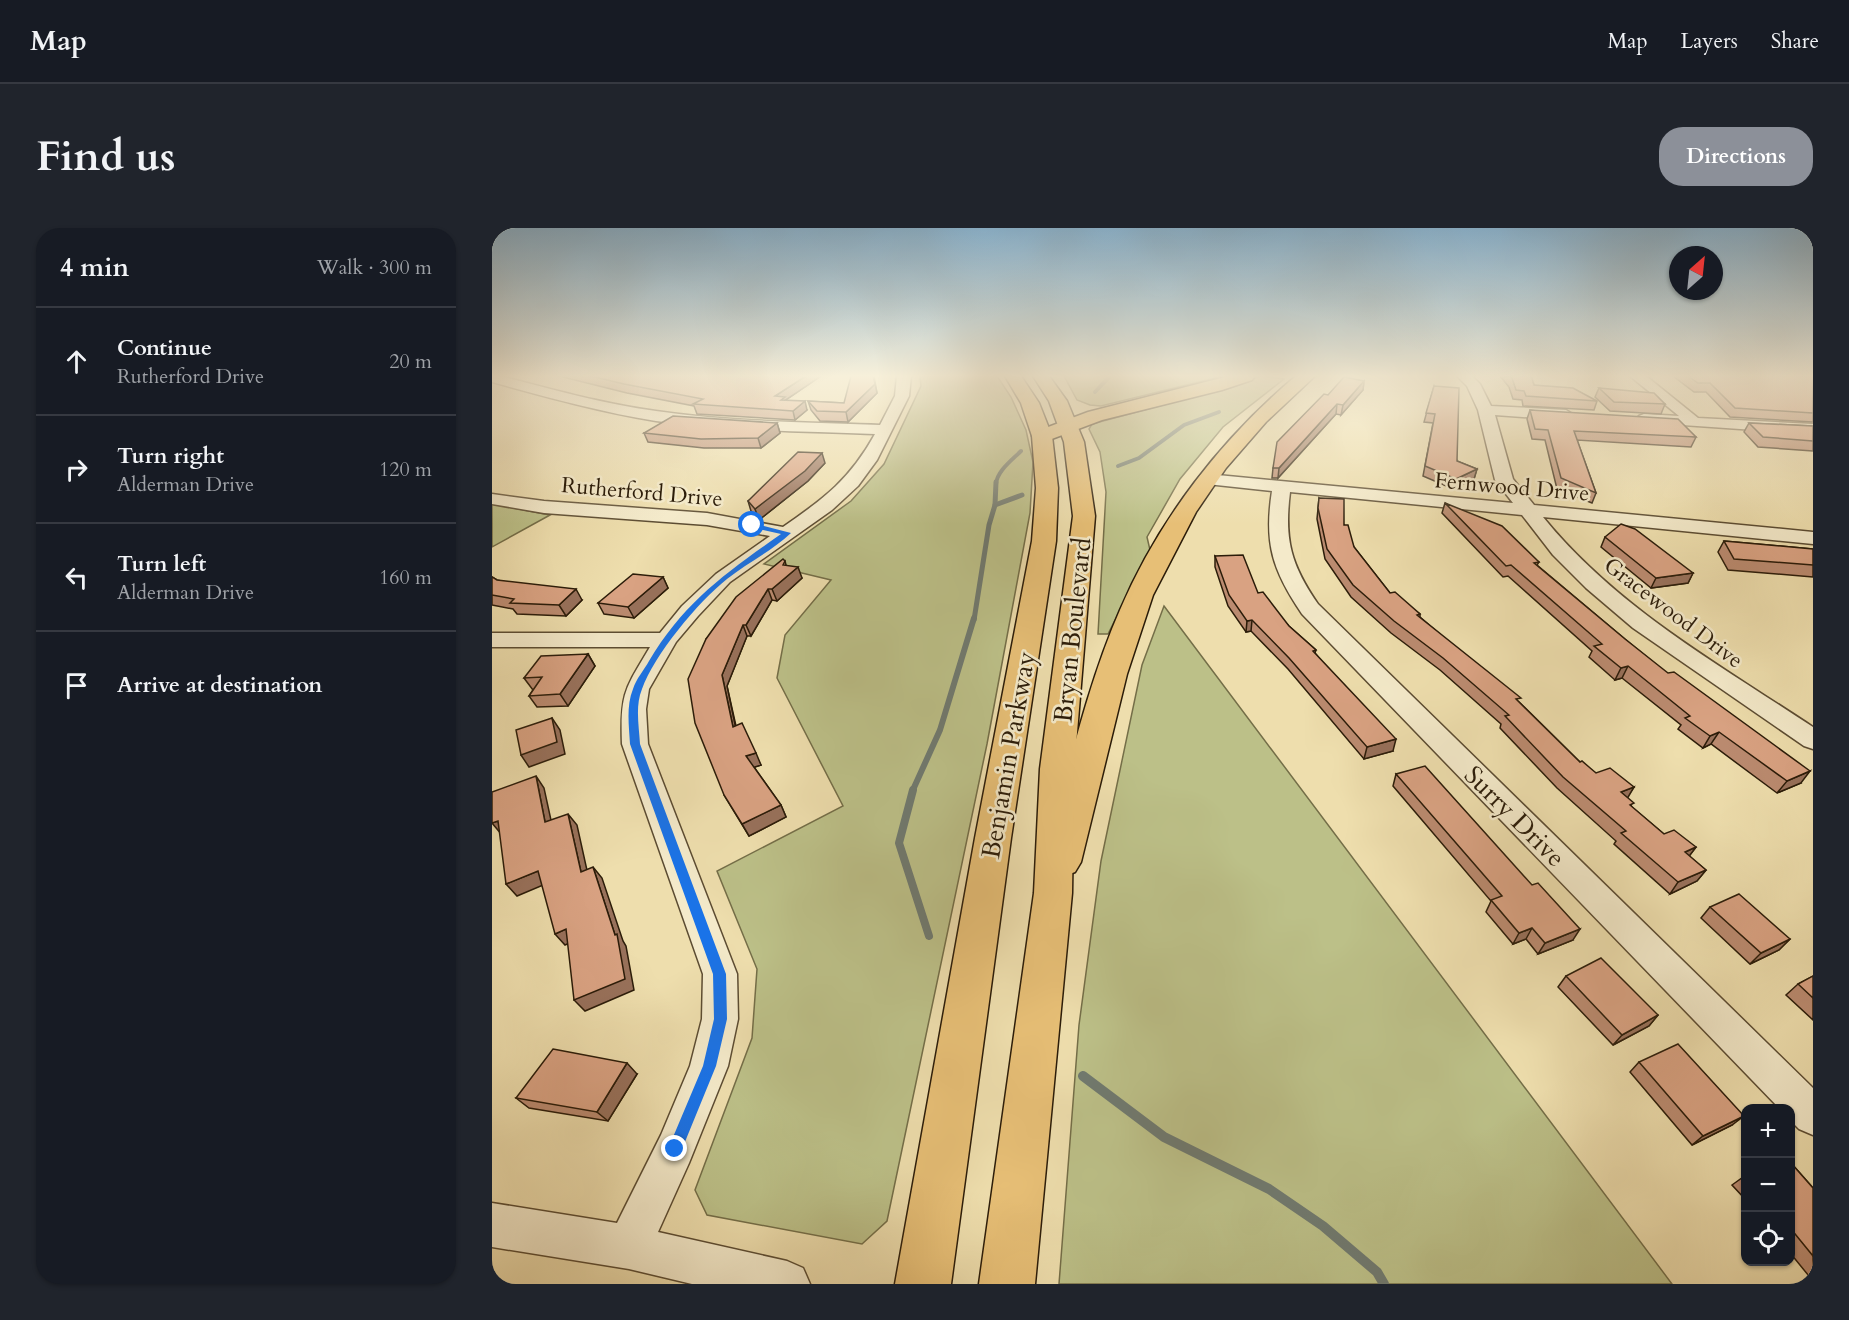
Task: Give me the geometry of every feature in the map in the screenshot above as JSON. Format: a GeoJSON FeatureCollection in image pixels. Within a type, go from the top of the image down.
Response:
{"type":"FeatureCollection","features":[{"type":"Feature","properties":{"kind":"main road","name":"Bryan Boulevard"},"geometry":{"type":"LineString","coordinates":[[1050,425],[1074,442],[1084,516],[1057,769],[1053,893]]}},
{"type":"Feature","properties":{"kind":"main road","name":"Bryan Boulevard"},"geometry":{"type":"LineString","coordinates":[[1055,431],[1056,425]]}},
{"type":"Feature","properties":{"kind":"main road"},"geometry":{"type":"LineString","coordinates":[[1055,431],[1070,425]]}},
{"type":"Feature","properties":{"kind":"main road"},"geometry":{"type":"LineString","coordinates":[[1007,1284],[1053,893],[1100,720],[1133,610],[1162,550],[1192,500],[1250,425]]}},
{"type":"Feature","properties":{"kind":"main road","name":"Benjamin Parkway"},"geometry":{"type":"LineString","coordinates":[[923,1284],[993,838],[1044,541],[1047,506],[1046,465],[1055,431]]}},
{"type":"Feature","properties":{"kind":"street"},"geometry":{"type":"LineString","coordinates":[[772,425],[885,430]]}},
{"type":"Feature","properties":{"kind":"street"},"geometry":{"type":"LineString","coordinates":[[629,1247],[675,1149],[710,1066],[720,1019],[720,974],[635,744],[633,710],[637,689],[666,640],[690,611],[723,578],[825,506],[852,482],[887,425]]}},
{"type":"Feature","properties":{"kind":"street","name":"Gracewood Drive"},"geometry":{"type":"LineString","coordinates":[[1490,425],[1504,480],[1560,551],[1593,584],[1641,623],[1813,740]]}},
{"type":"Feature","properties":{"kind":"street"},"geometry":{"type":"LineString","coordinates":[[1750,425],[1813,429]]}},
{"type":"Feature","properties":{"kind":"street","name":"Fernwood Drive"},"geometry":{"type":"LineString","coordinates":[[1207,479],[1813,538]]}},
{"type":"Feature","properties":{"kind":"street","name":"Surry Drive"},"geometry":{"type":"LineString","coordinates":[[1282,486],[1276,522],[1278,552],[1290,580],[1310,609],[1813,1115]]}},
{"type":"Feature","properties":{"kind":"street","name":"Rutherford Drive"},"geometry":{"type":"LineString","coordinates":[[492,499],[544,507],[707,519],[787,533]]}},
{"type":"Feature","properties":{"kind":"street"},"geometry":{"type":"LineString","coordinates":[[492,640],[666,640]]}},
{"type":"Feature","properties":{"kind":"street"},"geometry":{"type":"LineString","coordinates":[[492,1225],[629,1247],[787,1284]]}},
{"type":"Feature","properties":{"kind":"green space"},"geometry":{"type":"Polygon","coordinates":[[[902,425],[1024,425],[1033,462],[1030,513],[987,744],[887,1221],[862,1244],[707,1215],[695,1190],[752,1038],[757,969],[717,871],[843,806],[777,678],[785,635],[831,580],[764,564],[851,501],[884,464],[902,425]]]}},
{"type":"Feature","properties":{"kind":"green space"},"geometry":{"type":"Polygon","coordinates":[[[1091,425],[1225,425],[1180,479],[1147,537],[1150,550],[1108,634],[1098,634],[1106,492],[1100,452],[1089,429],[1091,425]]]}},
{"type":"Feature","properties":{"kind":"green space"},"geometry":{"type":"Polygon","coordinates":[[[492,504],[550,515],[492,547],[492,504]]]}},
{"type":"Feature","properties":{"kind":"green space"},"geometry":{"type":"Polygon","coordinates":[[[1164,606],[1672,1284],[1059,1284],[1079,1025],[1101,861],[1142,665],[1164,606]]]}},
{"type":"Feature","properties":{"kind":"building"},"geometry":{"type":"Polygon","coordinates":[[[657,425],[774,425],[758,438],[701,439],[644,433],[657,425]]]}},
{"type":"Feature","properties":{"kind":"building"},"geometry":{"type":"Polygon","coordinates":[[[1293,425],[1318,425],[1279,468],[1273,468],[1277,442],[1293,425]]]}},
{"type":"Feature","properties":{"kind":"building"},"geometry":{"type":"Polygon","coordinates":[[[1433,425],[1458,425],[1457,461],[1477,469],[1456,479],[1425,466],[1433,425]]]}},
{"type":"Feature","properties":{"kind":"building"},"geometry":{"type":"Polygon","coordinates":[[[1534,425],[1684,425],[1696,437],[1574,431],[1596,493],[1561,478],[1548,430],[1535,429],[1534,425]]]}},
{"type":"Feature","properties":{"kind":"building"},"geometry":{"type":"Polygon","coordinates":[[[1751,425],[1813,426],[1813,441],[1763,437],[1751,425]]]}},
{"type":"Feature","properties":{"kind":"building"},"geometry":{"type":"Polygon","coordinates":[[[798,452],[822,453],[805,471],[755,509],[748,501],[798,452]]]}},
{"type":"Feature","properties":{"kind":"building"},"geometry":{"type":"Polygon","coordinates":[[[1319,498],[1344,499],[1344,525],[1348,525],[1354,547],[1390,593],[1395,592],[1420,614],[1417,615],[1521,698],[1516,699],[1580,762],[1582,761],[1596,773],[1610,768],[1634,787],[1621,792],[1634,803],[1630,805],[1664,834],[1674,830],[1696,847],[1685,852],[1706,870],[1678,882],[1621,833],[1626,831],[1563,777],[1505,716],[1509,715],[1353,585],[1327,549],[1318,508],[1319,498]]]}},
{"type":"Feature","properties":{"kind":"building"},"geometry":{"type":"Polygon","coordinates":[[[1445,503],[1502,526],[1539,562],[1534,563],[1625,639],[1668,673],[1674,672],[1810,771],[1787,781],[1719,732],[1710,736],[1685,718],[1690,716],[1628,666],[1621,668],[1594,646],[1602,644],[1511,565],[1506,566],[1445,503]]]}},
{"type":"Feature","properties":{"kind":"building"},"geometry":{"type":"Polygon","coordinates":[[[1621,524],[1635,529],[1693,573],[1656,578],[1605,537],[1621,524]]]}},
{"type":"Feature","properties":{"kind":"building"},"geometry":{"type":"Polygon","coordinates":[[[1724,541],[1813,549],[1813,565],[1734,559],[1724,541]]]}},
{"type":"Feature","properties":{"kind":"building"},"geometry":{"type":"Polygon","coordinates":[[[1243,555],[1258,593],[1263,592],[1289,626],[1316,650],[1313,651],[1396,739],[1367,747],[1289,658],[1252,620],[1247,621],[1229,595],[1215,556],[1243,555]]]}},
{"type":"Feature","properties":{"kind":"building"},"geometry":{"type":"Polygon","coordinates":[[[783,559],[785,561],[783,565],[798,567],[772,589],[768,589],[746,625],[743,625],[722,675],[733,727],[742,723],[756,753],[746,756],[781,805],[742,824],[724,795],[695,723],[688,679],[706,639],[736,597],[783,559]]]}},
{"type":"Feature","properties":{"kind":"building"},"geometry":{"type":"Polygon","coordinates":[[[633,574],[663,577],[628,607],[598,603],[633,574]]]}},
{"type":"Feature","properties":{"kind":"building"},"geometry":{"type":"Polygon","coordinates":[[[492,577],[497,580],[576,589],[559,605],[510,603],[514,599],[492,595],[492,577]]]}},
{"type":"Feature","properties":{"kind":"building"},"geometry":{"type":"Polygon","coordinates":[[[588,654],[560,694],[529,696],[542,677],[524,678],[541,656],[588,654]]]}},
{"type":"Feature","properties":{"kind":"building"},"geometry":{"type":"Polygon","coordinates":[[[552,718],[557,742],[521,755],[516,730],[552,718]]]}},
{"type":"Feature","properties":{"kind":"building"},"geometry":{"type":"Polygon","coordinates":[[[1425,766],[1532,885],[1538,883],[1580,929],[1545,943],[1532,928],[1519,933],[1491,900],[1502,896],[1396,774],[1425,766]]]}},
{"type":"Feature","properties":{"kind":"building"},"geometry":{"type":"Polygon","coordinates":[[[536,776],[545,822],[568,814],[581,872],[593,867],[615,935],[617,934],[625,979],[574,1000],[566,929],[555,934],[538,871],[506,884],[498,821],[492,823],[492,792],[536,776]]]}},
{"type":"Feature","properties":{"kind":"building"},"geometry":{"type":"Polygon","coordinates":[[[1739,894],[1790,939],[1761,953],[1710,907],[1739,894]]]}},
{"type":"Feature","properties":{"kind":"building"},"geometry":{"type":"Polygon","coordinates":[[[1601,958],[1658,1015],[1622,1035],[1566,976],[1601,958]]]}},
{"type":"Feature","properties":{"kind":"building"},"geometry":{"type":"Polygon","coordinates":[[[1813,976],[1813,998],[1798,984],[1813,976]]]}},
{"type":"Feature","properties":{"kind":"building"},"geometry":{"type":"Polygon","coordinates":[[[1678,1044],[1741,1113],[1741,1117],[1703,1136],[1639,1062],[1678,1044]]]}},
{"type":"Feature","properties":{"kind":"building"},"geometry":{"type":"Polygon","coordinates":[[[553,1049],[627,1063],[597,1112],[516,1098],[553,1049]]]}},
{"type":"Feature","properties":{"kind":"building"},"geometry":{"type":"Polygon","coordinates":[[[1795,1168],[1813,1188],[1813,1256],[1795,1234],[1795,1168]]]}},
{"type":"Feature","properties":{"kind":"waterway"},"geometry":{"type":"LineString","coordinates":[[1118,466],[1139,458],[1184,425]]}},
{"type":"Feature","properties":{"kind":"waterway"},"geometry":{"type":"LineString","coordinates":[[996,484],[1002,470],[1021,451]]}},
{"type":"Feature","properties":{"kind":"waterway"},"geometry":{"type":"LineString","coordinates":[[995,505],[996,482]]}},
{"type":"Feature","properties":{"kind":"waterway"},"geometry":{"type":"LineString","coordinates":[[995,505],[1022,495]]}},
{"type":"Feature","properties":{"kind":"waterway"},"geometry":{"type":"LineString","coordinates":[[974,620],[989,525],[995,505]]}},
{"type":"Feature","properties":{"kind":"waterway"},"geometry":{"type":"LineString","coordinates":[[912,792],[940,730],[974,618]]}},
{"type":"Feature","properties":{"kind":"waterway"},"geometry":{"type":"LineString","coordinates":[[913,790],[899,843],[929,936]]}},
{"type":"Feature","properties":{"kind":"waterway"},"geometry":{"type":"LineString","coordinates":[[1083,1076],[1164,1137],[1269,1189],[1323,1226],[1377,1272],[1384,1284]]}},
{"type":"Feature","properties":{"kind":"route"},"geometry":{"type":"LineString","coordinates":[[675,1149],[710,1066],[720,1019],[720,974],[635,744],[633,710],[637,689],[666,640],[690,611],[723,578],[787,533],[752,525]]}}]}
